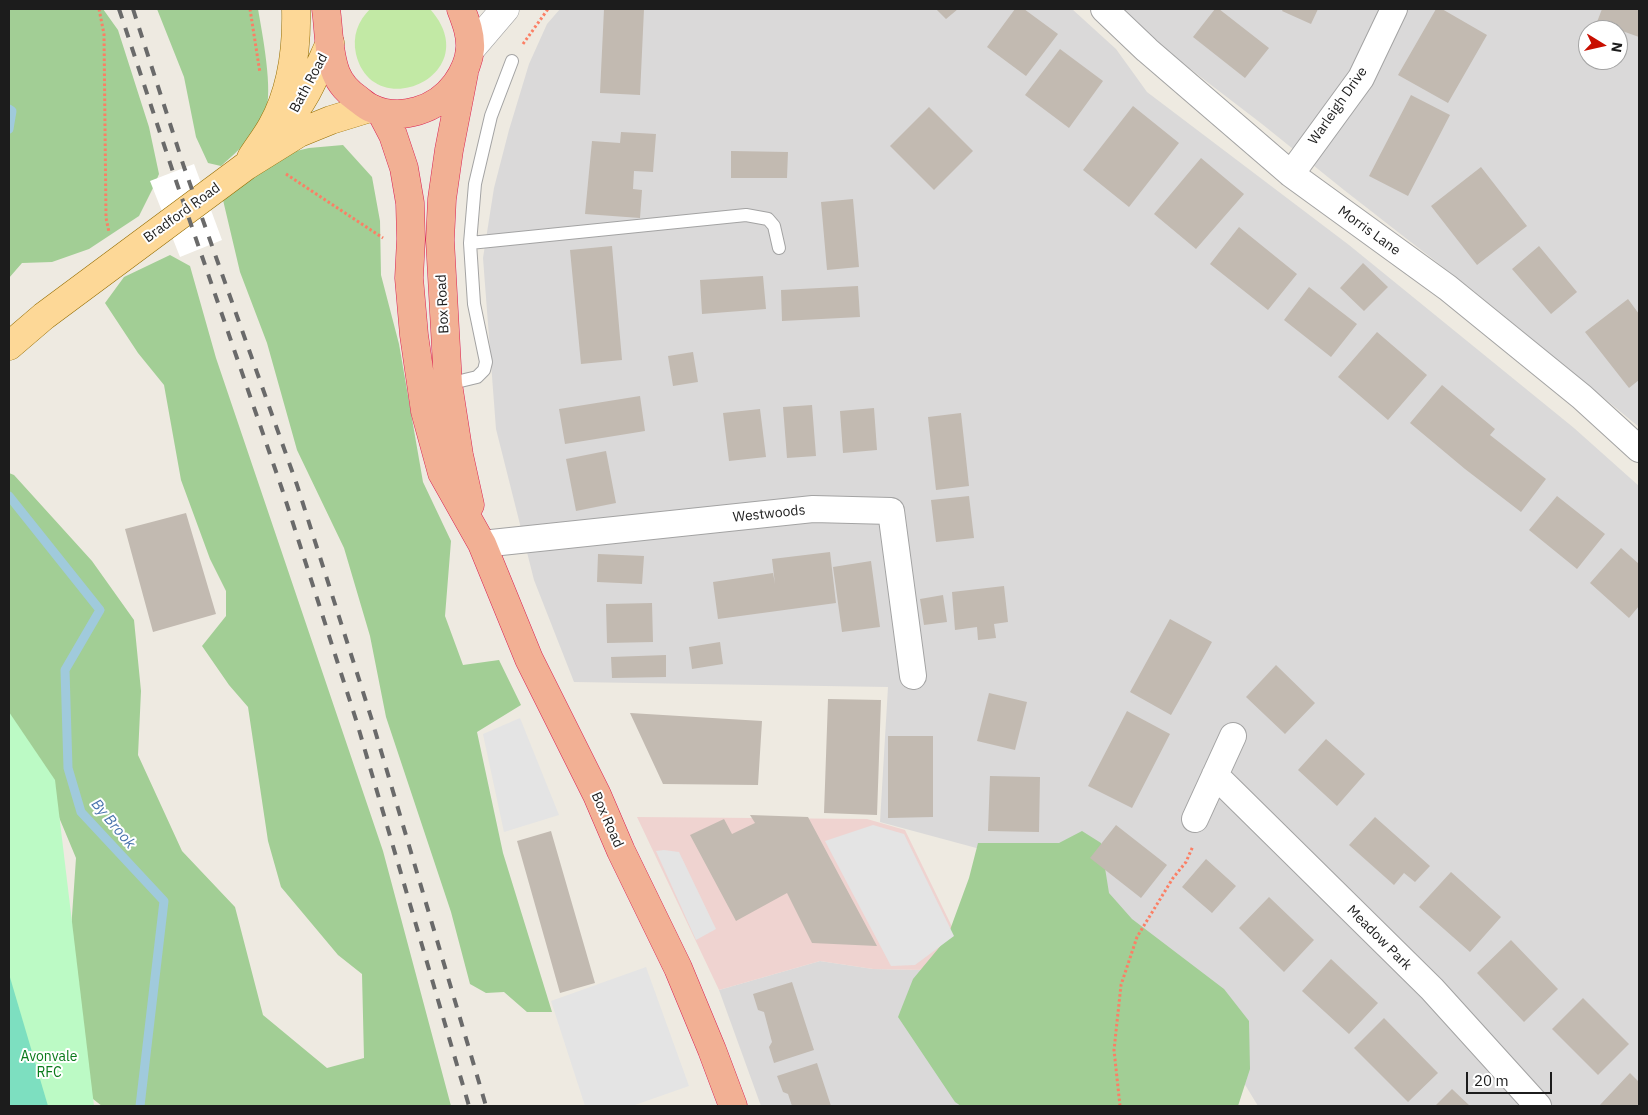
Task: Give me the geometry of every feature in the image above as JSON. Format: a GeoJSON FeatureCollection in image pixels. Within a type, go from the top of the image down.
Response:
{"type":"FeatureCollection","features":[{"type":"Feature","properties":{"kind":"highway"},"geometry":{"type":"LineString","coordinates":[[339,9],[329,28],[330,51],[337,75],[351,94],[376,110],[401,114],[425,110],[448,96],[467,61]]}},
{"type":"Feature","properties":{"kind":"highway","name":"Box Road"},"geometry":{"type":"LineString","coordinates":[[461,9],[468,26],[467,61],[449,150],[442,199],[440,240],[448,384],[459,455],[480,540]]}},
{"type":"Feature","properties":{"kind":"highway","name":"Box Road"},"geometry":{"type":"LineString","coordinates":[[376,110],[393,135],[404,168],[410,203],[409,278],[414,335],[425,412],[442,472],[480,540],[529,659],[597,795],[621,851],[678,968],[733,1106]]}},
{"type":"Feature","properties":{"kind":"main road"},"geometry":{"type":"LineString","coordinates":[[253,161],[273,125],[285,98],[293,64],[296,9]]}},
{"type":"Feature","properties":{"kind":"main road","name":"Bath Road"},"geometry":{"type":"LineString","coordinates":[[253,161],[293,115],[310,87],[329,28]]}},
{"type":"Feature","properties":{"kind":"main road","name":"Bradford Road"},"geometry":{"type":"LineString","coordinates":[[9,346],[44,316],[253,161],[299,133],[332,120],[376,110]]}},
{"type":"Feature","properties":{"kind":"street"},"geometry":{"type":"LineString","coordinates":[[467,61],[505,9]]}},
{"type":"Feature","properties":{"kind":"street","name":"Morris Lane"},"geometry":{"type":"LineString","coordinates":[[1104,9],[1147,50],[1290,174],[1448,288],[1582,397],[1639,449]]}},
{"type":"Feature","properties":{"kind":"street","name":"Warleigh Drive"},"geometry":{"type":"LineString","coordinates":[[1290,174],[1361,78],[1394,9]]}},
{"type":"Feature","properties":{"kind":"street","name":"Westwoods"},"geometry":{"type":"LineString","coordinates":[[480,540],[813,509],[891,511],[913,676]]}},
{"type":"Feature","properties":{"kind":"street"},"geometry":{"type":"LineString","coordinates":[[1195,819],[1234,736]]}},
{"type":"Feature","properties":{"kind":"street","name":"Meadow Park"},"geometry":{"type":"LineString","coordinates":[[1215,776],[1432,989],[1538,1106]]}},
{"type":"Feature","properties":{"kind":"lane"},"geometry":{"type":"LineString","coordinates":[[448,384],[477,377],[484,370],[486,362],[474,304],[470,243],[475,184],[491,116],[512,61]]}},
{"type":"Feature","properties":{"kind":"lane"},"geometry":{"type":"LineString","coordinates":[[470,243],[746,215],[768,219],[774,226],[779,248]]}},
{"type":"Feature","properties":{"kind":"path"},"geometry":{"type":"LineString","coordinates":[[99,9],[104,34],[106,218],[114,263]]}},
{"type":"Feature","properties":{"kind":"path"},"geometry":{"type":"LineString","coordinates":[[512,61],[548,9]]}},
{"type":"Feature","properties":{"kind":"path"},"geometry":{"type":"LineString","coordinates":[[253,161],[384,240],[411,239]]}},
{"type":"Feature","properties":{"kind":"path"},"geometry":{"type":"LineString","coordinates":[[1120,1106],[1114,1050],[1121,985],[1137,937],[1173,878],[1186,862],[1198,837],[1195,819]]}},
{"type":"Feature","properties":{"kind":"shaded area"},"geometry":{"type":"Polygon","coordinates":[[[560,9],[1072,9],[1116,49],[1147,92],[1349,245],[1574,428],[1639,486],[1639,1106],[1258,1106],[1202,1014],[1058,870],[880,822],[888,687],[574,682],[534,580],[496,429],[483,258],[494,188],[529,64],[547,24],[560,9]]]}},
{"type":"Feature","properties":{"kind":"shaded area"},"geometry":{"type":"Polygon","coordinates":[[[1117,9],[1639,9],[1639,427],[1475,292],[1142,32],[1117,9]]]}},
{"type":"Feature","properties":{"kind":"shaded area"},"geometry":{"type":"Polygon","coordinates":[[[520,718],[559,815],[504,832],[483,734],[520,718]]]}},
{"type":"Feature","properties":{"kind":"shaded area"},"geometry":{"type":"Polygon","coordinates":[[[637,817],[867,819],[905,830],[958,939],[928,970],[873,969],[820,961],[719,990],[637,817]]]}},
{"type":"Feature","properties":{"kind":"shaded area"},"geometry":{"type":"Polygon","coordinates":[[[873,825],[904,834],[954,936],[915,965],[891,966],[825,841],[873,825]]]}},
{"type":"Feature","properties":{"kind":"shaded area"},"geometry":{"type":"Polygon","coordinates":[[[656,851],[679,852],[716,929],[696,940],[656,851]]]}},
{"type":"Feature","properties":{"kind":"shaded area"},"geometry":{"type":"Polygon","coordinates":[[[820,961],[873,969],[928,970],[1035,1106],[761,1106],[719,990],[820,961]]]}},
{"type":"Feature","properties":{"kind":"shaded area"},"geometry":{"type":"Polygon","coordinates":[[[646,967],[689,1086],[632,1106],[585,1106],[551,1001],[646,967]]]}},
{"type":"Feature","properties":{"kind":"green space"},"geometry":{"type":"Polygon","coordinates":[[[9,9],[103,9],[118,30],[149,127],[159,174],[139,216],[89,249],[52,262],[22,263],[9,278],[9,9]]]}},
{"type":"Feature","properties":{"kind":"green space"},"geometry":{"type":"Polygon","coordinates":[[[157,9],[258,9],[268,77],[265,113],[251,136],[221,166],[208,163],[196,137],[184,77],[157,9]]]}},
{"type":"Feature","properties":{"kind":"green space"},"geometry":{"type":"Polygon","coordinates":[[[370,9],[430,9],[444,33],[445,54],[437,71],[421,83],[402,89],[383,86],[366,75],[356,54],[355,41],[359,24],[370,9]]]}},
{"type":"Feature","properties":{"kind":"green space"},"geometry":{"type":"Polygon","coordinates":[[[343,145],[372,177],[380,221],[381,275],[399,344],[423,482],[451,541],[445,616],[463,665],[499,660],[521,705],[477,732],[503,853],[552,1012],[527,1012],[504,992],[486,993],[470,984],[451,912],[386,717],[370,636],[344,548],[297,450],[267,343],[240,272],[223,200],[275,156],[309,148],[343,145]]]}},
{"type":"Feature","properties":{"kind":"green space"},"geometry":{"type":"Polygon","coordinates":[[[170,255],[190,266],[216,358],[383,851],[451,1106],[102,1106],[84,1092],[68,974],[76,858],[43,779],[9,731],[9,473],[14,475],[92,561],[134,620],[141,691],[138,755],[182,851],[235,907],[263,1015],[327,1068],[364,1058],[362,974],[338,955],[281,887],[268,841],[248,707],[229,685],[202,646],[226,616],[226,591],[210,559],[181,480],[164,385],[138,353],[105,303],[124,277],[170,255]]]}},
{"type":"Feature","properties":{"kind":"green space","name":"Avonvale RFC"},"geometry":{"type":"Polygon","coordinates":[[[9,712],[55,780],[94,1106],[9,1106],[9,712]]]}},
{"type":"Feature","properties":{"kind":"green space"},"geometry":{"type":"Polygon","coordinates":[[[1082,831],[1101,843],[1109,893],[1132,919],[1224,989],[1249,1021],[1250,1069],[1238,1106],[961,1106],[955,1102],[898,1017],[913,979],[947,938],[969,878],[978,843],[1059,843],[1082,831]]]}},
{"type":"Feature","properties":{"kind":"green space"},"geometry":{"type":"Polygon","coordinates":[[[9,974],[48,1106],[9,1106],[9,974]]]}},
{"type":"Feature","properties":{"kind":"pier"},"geometry":{"type":"Polygon","coordinates":[[[194,164],[222,240],[180,257],[150,181],[194,164]]]}},
{"type":"Feature","properties":{"kind":"building"},"geometry":{"type":"Polygon","coordinates":[[[604,9],[644,9],[640,95],[600,93],[604,9]]]}},
{"type":"Feature","properties":{"kind":"building"},"geometry":{"type":"Polygon","coordinates":[[[936,9],[958,9],[946,19],[936,9]]]}},
{"type":"Feature","properties":{"kind":"building"},"geometry":{"type":"Polygon","coordinates":[[[1015,9],[1024,9],[1058,34],[1026,76],[987,47],[1015,9]]]}},
{"type":"Feature","properties":{"kind":"building"},"geometry":{"type":"Polygon","coordinates":[[[1215,9],[1219,9],[1269,48],[1245,78],[1193,37],[1215,9]]]}},
{"type":"Feature","properties":{"kind":"building"},"geometry":{"type":"Polygon","coordinates":[[[1283,9],[1318,9],[1311,24],[1282,11],[1283,9]]]}},
{"type":"Feature","properties":{"kind":"building"},"geometry":{"type":"Polygon","coordinates":[[[1436,9],[1442,9],[1487,35],[1448,103],[1398,75],[1436,9]]]}},
{"type":"Feature","properties":{"kind":"building"},"geometry":{"type":"Polygon","coordinates":[[[1602,9],[1639,9],[1639,37],[1628,33],[1628,20],[1598,20],[1602,9]]]}},
{"type":"Feature","properties":{"kind":"building"},"geometry":{"type":"Polygon","coordinates":[[[1060,49],[1103,81],[1069,128],[1025,95],[1060,49]]]}},
{"type":"Feature","properties":{"kind":"building"},"geometry":{"type":"Polygon","coordinates":[[[1411,95],[1450,115],[1408,196],[1369,176],[1411,95]]]}},
{"type":"Feature","properties":{"kind":"building"},"geometry":{"type":"Polygon","coordinates":[[[1133,106],[1179,143],[1129,207],[1083,170],[1133,106]]]}},
{"type":"Feature","properties":{"kind":"building"},"geometry":{"type":"Polygon","coordinates":[[[929,107],[973,151],[934,190],[890,146],[929,107]]]}},
{"type":"Feature","properties":{"kind":"building"},"geometry":{"type":"Polygon","coordinates":[[[621,132],[656,134],[653,172],[634,171],[633,189],[642,190],[640,218],[585,214],[592,141],[620,143],[621,132]]]}},
{"type":"Feature","properties":{"kind":"building"},"geometry":{"type":"Polygon","coordinates":[[[731,151],[788,152],[787,178],[731,178],[731,151]]]}},
{"type":"Feature","properties":{"kind":"building"},"geometry":{"type":"Polygon","coordinates":[[[1201,158],[1244,194],[1196,249],[1154,214],[1201,158]]]}},
{"type":"Feature","properties":{"kind":"building"},"geometry":{"type":"Polygon","coordinates":[[[1481,167],[1527,226],[1477,265],[1431,206],[1481,167]]]}},
{"type":"Feature","properties":{"kind":"building"},"geometry":{"type":"Polygon","coordinates":[[[853,199],[859,267],[827,270],[821,202],[853,199]]]}},
{"type":"Feature","properties":{"kind":"building"},"geometry":{"type":"Polygon","coordinates":[[[1239,227],[1297,274],[1268,310],[1210,264],[1239,227]]]}},
{"type":"Feature","properties":{"kind":"building"},"geometry":{"type":"Polygon","coordinates":[[[612,246],[622,360],[581,364],[570,250],[612,246]]]}},
{"type":"Feature","properties":{"kind":"building"},"geometry":{"type":"Polygon","coordinates":[[[1539,246],[1577,292],[1551,314],[1512,269],[1539,246]]]}},
{"type":"Feature","properties":{"kind":"building"},"geometry":{"type":"Polygon","coordinates":[[[1363,263],[1388,287],[1364,311],[1340,288],[1363,263]]]}},
{"type":"Feature","properties":{"kind":"building"},"geometry":{"type":"Polygon","coordinates":[[[763,276],[766,309],[702,314],[700,280],[763,276]]]}},
{"type":"Feature","properties":{"kind":"building"},"geometry":{"type":"Polygon","coordinates":[[[858,286],[860,317],[782,321],[781,290],[858,286]]]}},
{"type":"Feature","properties":{"kind":"building"},"geometry":{"type":"Polygon","coordinates":[[[1309,287],[1357,324],[1331,357],[1284,320],[1309,287]]]}},
{"type":"Feature","properties":{"kind":"building"},"geometry":{"type":"Polygon","coordinates":[[[1628,299],[1639,314],[1639,380],[1629,388],[1585,332],[1628,299]]]}},
{"type":"Feature","properties":{"kind":"building"},"geometry":{"type":"Polygon","coordinates":[[[1377,332],[1427,375],[1388,420],[1338,377],[1377,332]]]}},
{"type":"Feature","properties":{"kind":"building"},"geometry":{"type":"Polygon","coordinates":[[[693,352],[698,382],[673,386],[668,356],[693,352]]]}},
{"type":"Feature","properties":{"kind":"building"},"geometry":{"type":"Polygon","coordinates":[[[1442,385],[1495,429],[1490,435],[1546,479],[1521,512],[1410,423],[1442,385]]]}},
{"type":"Feature","properties":{"kind":"building"},"geometry":{"type":"Polygon","coordinates":[[[640,396],[645,431],[565,444],[559,409],[640,396]]]}},
{"type":"Feature","properties":{"kind":"building"},"geometry":{"type":"Polygon","coordinates":[[[812,405],[816,456],[787,458],[783,407],[812,405]]]}},
{"type":"Feature","properties":{"kind":"building"},"geometry":{"type":"Polygon","coordinates":[[[874,408],[877,450],[843,453],[840,411],[874,408]]]}},
{"type":"Feature","properties":{"kind":"building"},"geometry":{"type":"Polygon","coordinates":[[[760,409],[766,457],[729,461],[723,413],[760,409]]]}},
{"type":"Feature","properties":{"kind":"building"},"geometry":{"type":"Polygon","coordinates":[[[961,413],[969,486],[936,490],[928,417],[961,413]]]}},
{"type":"Feature","properties":{"kind":"building"},"geometry":{"type":"Polygon","coordinates":[[[606,451],[616,503],[576,511],[566,459],[606,451]]]}},
{"type":"Feature","properties":{"kind":"building"},"geometry":{"type":"Polygon","coordinates":[[[969,496],[974,538],[936,542],[931,500],[969,496]]]}},
{"type":"Feature","properties":{"kind":"building"},"geometry":{"type":"Polygon","coordinates":[[[1557,496],[1605,534],[1577,569],[1529,530],[1557,496]]]}},
{"type":"Feature","properties":{"kind":"building"},"geometry":{"type":"Polygon","coordinates":[[[186,513],[216,614],[153,632],[125,529],[186,513]]]}},
{"type":"Feature","properties":{"kind":"building"},"geometry":{"type":"Polygon","coordinates":[[[1621,548],[1639,564],[1639,606],[1629,618],[1590,583],[1621,548]]]}},
{"type":"Feature","properties":{"kind":"building"},"geometry":{"type":"Polygon","coordinates":[[[830,552],[836,603],[718,619],[713,582],[773,573],[775,584],[772,559],[830,552]]]}},
{"type":"Feature","properties":{"kind":"building"},"geometry":{"type":"Polygon","coordinates":[[[598,554],[644,556],[642,584],[597,582],[598,554]]]}},
{"type":"Feature","properties":{"kind":"building"},"geometry":{"type":"Polygon","coordinates":[[[871,561],[880,627],[842,632],[833,567],[871,561]]]}},
{"type":"Feature","properties":{"kind":"building"},"geometry":{"type":"Polygon","coordinates":[[[1004,586],[1008,622],[994,624],[996,638],[978,640],[977,627],[955,630],[952,592],[1004,586]]]}},
{"type":"Feature","properties":{"kind":"building"},"geometry":{"type":"Polygon","coordinates":[[[943,595],[947,622],[924,625],[920,599],[943,595]]]}},
{"type":"Feature","properties":{"kind":"building"},"geometry":{"type":"Polygon","coordinates":[[[652,603],[653,642],[607,643],[606,604],[652,603]]]}},
{"type":"Feature","properties":{"kind":"building"},"geometry":{"type":"Polygon","coordinates":[[[1170,619],[1212,642],[1171,715],[1130,692],[1170,619]]]}},
{"type":"Feature","properties":{"kind":"building"},"geometry":{"type":"Polygon","coordinates":[[[720,642],[723,664],[692,669],[689,647],[720,642]]]}},
{"type":"Feature","properties":{"kind":"building"},"geometry":{"type":"Polygon","coordinates":[[[666,655],[666,677],[612,678],[611,657],[666,655]]]}},
{"type":"Feature","properties":{"kind":"building"},"geometry":{"type":"Polygon","coordinates":[[[1276,665],[1315,703],[1285,734],[1246,697],[1276,665]]]}},
{"type":"Feature","properties":{"kind":"building"},"geometry":{"type":"Polygon","coordinates":[[[989,693],[1027,702],[1015,750],[977,741],[989,693]]]}},
{"type":"Feature","properties":{"kind":"building"},"geometry":{"type":"Polygon","coordinates":[[[828,699],[881,700],[877,815],[824,813],[828,699]]]}},
{"type":"Feature","properties":{"kind":"building"},"geometry":{"type":"Polygon","coordinates":[[[1127,711],[1170,734],[1132,808],[1088,786],[1127,711]]]}},
{"type":"Feature","properties":{"kind":"building"},"geometry":{"type":"Polygon","coordinates":[[[630,713],[762,721],[758,785],[663,784],[630,713]]]}},
{"type":"Feature","properties":{"kind":"building"},"geometry":{"type":"Polygon","coordinates":[[[888,736],[933,736],[933,817],[888,818],[888,736]]]}},
{"type":"Feature","properties":{"kind":"building"},"geometry":{"type":"Polygon","coordinates":[[[1326,739],[1365,774],[1337,806],[1298,770],[1326,739]]]}},
{"type":"Feature","properties":{"kind":"building"},"geometry":{"type":"Polygon","coordinates":[[[990,776],[1040,777],[1039,832],[988,831],[990,776]]]}},
{"type":"Feature","properties":{"kind":"building"},"geometry":{"type":"Polygon","coordinates":[[[750,815],[808,817],[877,946],[812,943],[787,893],[736,921],[690,835],[724,819],[732,834],[755,823],[750,815]]]}},
{"type":"Feature","properties":{"kind":"building"},"geometry":{"type":"Polygon","coordinates":[[[1375,817],[1430,866],[1415,882],[1404,873],[1394,885],[1349,845],[1375,817]]]}},
{"type":"Feature","properties":{"kind":"building"},"geometry":{"type":"Polygon","coordinates":[[[1116,825],[1167,865],[1141,898],[1090,858],[1116,825]]]}},
{"type":"Feature","properties":{"kind":"building"},"geometry":{"type":"Polygon","coordinates":[[[551,831],[595,983],[560,993],[517,841],[551,831]]]}},
{"type":"Feature","properties":{"kind":"building"},"geometry":{"type":"Polygon","coordinates":[[[1206,859],[1236,886],[1212,913],[1182,887],[1206,859]]]}},
{"type":"Feature","properties":{"kind":"building"},"geometry":{"type":"Polygon","coordinates":[[[1451,872],[1501,917],[1470,952],[1419,907],[1451,872]]]}},
{"type":"Feature","properties":{"kind":"building"},"geometry":{"type":"Polygon","coordinates":[[[1269,897],[1314,940],[1284,972],[1239,928],[1269,897]]]}},
{"type":"Feature","properties":{"kind":"building"},"geometry":{"type":"Polygon","coordinates":[[[1511,940],[1558,989],[1524,1022],[1477,973],[1511,940]]]}},
{"type":"Feature","properties":{"kind":"building"},"geometry":{"type":"Polygon","coordinates":[[[1331,959],[1378,1003],[1349,1034],[1302,991],[1331,959]]]}},
{"type":"Feature","properties":{"kind":"building"},"geometry":{"type":"Polygon","coordinates":[[[792,982],[814,1050],[774,1063],[769,1047],[772,1042],[764,1012],[758,1010],[753,994],[792,982]]]}},
{"type":"Feature","properties":{"kind":"building"},"geometry":{"type":"Polygon","coordinates":[[[1583,998],[1629,1044],[1598,1075],[1552,1029],[1583,998]]]}},
{"type":"Feature","properties":{"kind":"building"},"geometry":{"type":"Polygon","coordinates":[[[1384,1018],[1438,1073],[1408,1102],[1354,1048],[1384,1018]]]}},
{"type":"Feature","properties":{"kind":"building"},"geometry":{"type":"Polygon","coordinates":[[[817,1063],[831,1106],[792,1106],[788,1094],[783,1092],[777,1076],[817,1063]]]}},
{"type":"Feature","properties":{"kind":"building"},"geometry":{"type":"Polygon","coordinates":[[[1630,1073],[1639,1082],[1639,1106],[1599,1106],[1630,1073]]]}},
{"type":"Feature","properties":{"kind":"building"},"geometry":{"type":"Polygon","coordinates":[[[1452,1089],[1470,1106],[1435,1106],[1452,1089]]]}},
{"type":"Feature","properties":{"kind":"waterway","name":"By Brook"},"geometry":{"type":"LineString","coordinates":[[9,109],[12,111],[9,129]]}},
{"type":"Feature","properties":{"kind":"waterway","name":"By Brook"},"geometry":{"type":"LineString","coordinates":[[9,496],[100,610],[65,670],[68,768],[81,812],[164,901],[140,1106]]}},
{"type":"Feature","properties":{"kind":"railway"},"geometry":{"type":"LineString","coordinates":[[119,9],[282,489],[357,723],[469,1106]]}},
{"type":"Feature","properties":{"kind":"railway"},"geometry":{"type":"LineString","coordinates":[[133,9],[184,167],[297,485],[371,717],[486,1106]]}}]}
